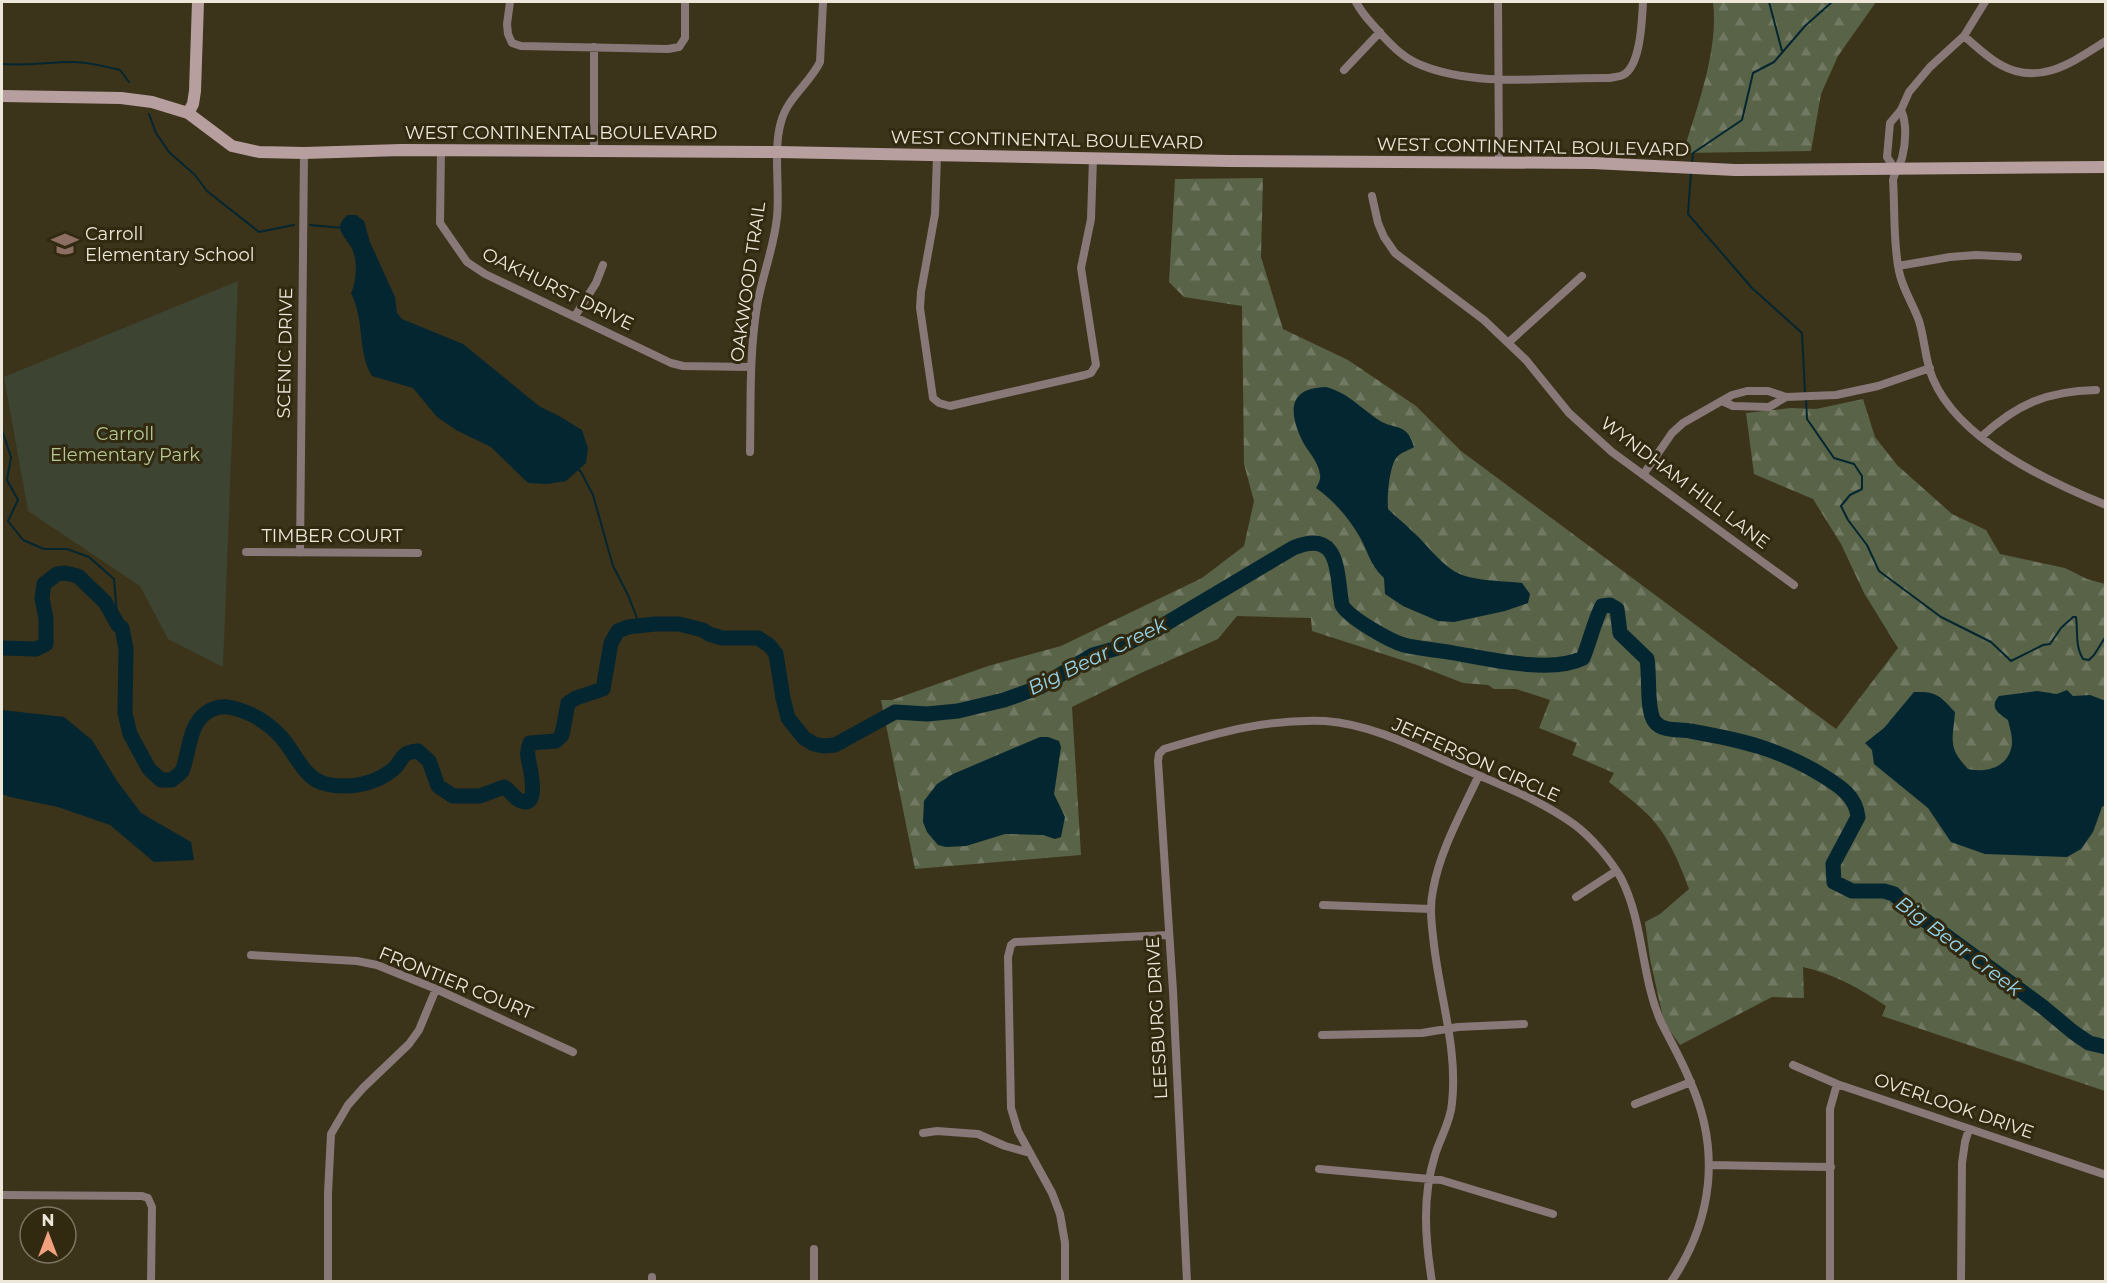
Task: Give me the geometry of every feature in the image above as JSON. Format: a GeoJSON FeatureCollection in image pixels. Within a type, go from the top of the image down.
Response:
{"type":"FeatureCollection","features":[{"type":"Feature","properties":{"kind":"main road"},"geometry":{"type":"LineString","coordinates":[[189,113],[195,91],[198,2]]}},
{"type":"Feature","properties":{"kind":"main road","name":"WEST CONTINENTAL BOULEVARD"},"geometry":{"type":"LineString","coordinates":[[2,96],[121,98],[152,102],[189,113],[232,146],[259,152],[441,150],[778,152],[1240,161],[1593,163],[1726,170],[2106,167]]}},
{"type":"Feature","properties":{"kind":"street"},"geometry":{"type":"LineString","coordinates":[[510,2],[508,34],[512,43],[520,46],[668,49],[680,46],[685,38],[685,2]]}},
{"type":"Feature","properties":{"kind":"street","name":"OAKWOOD TRAIL"},"geometry":{"type":"LineString","coordinates":[[750,452],[752,340],[777,218],[781,122],[787,106],[820,62],[823,2]]}},
{"type":"Feature","properties":{"kind":"street"},"geometry":{"type":"LineString","coordinates":[[1356,2],[1368,23],[1402,54],[1419,64],[1448,73],[1499,80],[1609,78],[1623,75],[1629,69],[1637,52],[1643,2]]}},
{"type":"Feature","properties":{"kind":"street"},"geometry":{"type":"LineString","coordinates":[[1498,2],[1499,162]]}},
{"type":"Feature","properties":{"kind":"street"},"geometry":{"type":"LineString","coordinates":[[1895,169],[1887,157],[1890,123],[1901,110],[1909,92],[1930,67],[1964,36],[1985,2]]}},
{"type":"Feature","properties":{"kind":"street"},"geometry":{"type":"LineString","coordinates":[[1344,70],[1380,32]]}},
{"type":"Feature","properties":{"kind":"street"},"geometry":{"type":"LineString","coordinates":[[1964,36],[2000,65],[2026,73],[2053,71],[2064,67],[2106,41]]}},
{"type":"Feature","properties":{"kind":"street"},"geometry":{"type":"LineString","coordinates":[[594,47],[594,151]]}},
{"type":"Feature","properties":{"kind":"street"},"geometry":{"type":"LineString","coordinates":[[1901,110],[1906,120],[1902,158],[1895,169],[1893,180],[1898,266],[1919,322],[1932,378],[1955,414],[1981,437],[2029,468],[2106,505]]}},
{"type":"Feature","properties":{"kind":"street","name":"OAKHURST DRIVE"},"geometry":{"type":"LineString","coordinates":[[441,150],[440,223],[467,262],[485,274],[672,363],[683,366],[751,367]]}},
{"type":"Feature","properties":{"kind":"street","name":"SCENIC DRIVE"},"geometry":{"type":"LineString","coordinates":[[300,553],[304,153]]}},
{"type":"Feature","properties":{"kind":"street"},"geometry":{"type":"LineString","coordinates":[[937,156],[935,214],[921,292],[921,320],[933,398],[939,404],[950,406],[1085,375],[1094,369],[1096,365],[1082,268],[1091,219],[1093,158]]}},
{"type":"Feature","properties":{"kind":"street","name":"WYNDHAM HILL LANE"},"geometry":{"type":"LineString","coordinates":[[1372,196],[1378,223],[1395,253],[1485,320],[1509,342],[1569,413],[1590,433],[1612,452],[1794,585]]}},
{"type":"Feature","properties":{"kind":"street"},"geometry":{"type":"LineString","coordinates":[[1898,266],[1976,255],[2018,257]]}},
{"type":"Feature","properties":{"kind":"street"},"geometry":{"type":"LineString","coordinates":[[575,316],[596,283],[603,264]]}},
{"type":"Feature","properties":{"kind":"street"},"geometry":{"type":"LineString","coordinates":[[1509,342],[1582,276]]}},
{"type":"Feature","properties":{"kind":"street"},"geometry":{"type":"LineString","coordinates":[[1643,475],[1672,434],[1683,423],[1732,395],[1747,391],[1768,391],[1786,398],[1818,397],[1878,386],[1930,368]]}},
{"type":"Feature","properties":{"kind":"street"},"geometry":{"type":"LineString","coordinates":[[1981,437],[1998,422],[2029,402],[2070,391],[2096,390]]}},
{"type":"Feature","properties":{"kind":"street"},"geometry":{"type":"LineString","coordinates":[[1722,401],[1733,406],[1769,407],[1786,398]]}},
{"type":"Feature","properties":{"kind":"street","name":"TIMBER COURT"},"geometry":{"type":"LineString","coordinates":[[246,552],[418,553]]}},
{"type":"Feature","properties":{"kind":"street","name":"JEFFERSON CIRCLE"},"geometry":{"type":"LineString","coordinates":[[1160,754],[1164,749],[1252,724],[1326,722],[1356,726],[1405,743],[1521,794],[1574,824],[1590,838],[1616,871],[1629,897],[1660,1019],[1691,1082],[1701,1108],[1706,1131],[1709,1165],[1708,1191],[1699,1229],[1692,1246],[1671,1281]]}},
{"type":"Feature","properties":{"kind":"street","name":"LEESBURG DRIVE"},"geometry":{"type":"LineString","coordinates":[[1160,754],[1158,761],[1187,1281]]}},
{"type":"Feature","properties":{"kind":"street"},"geometry":{"type":"LineString","coordinates":[[1432,1281],[1425,1200],[1435,1155],[1452,1105],[1449,1029],[1438,979],[1431,909],[1433,890],[1445,849],[1479,775]]}},
{"type":"Feature","properties":{"kind":"street"},"geometry":{"type":"LineString","coordinates":[[1576,897],[1616,871]]}},
{"type":"Feature","properties":{"kind":"street"},"geometry":{"type":"LineString","coordinates":[[1323,905],[1431,909]]}},
{"type":"Feature","properties":{"kind":"street"},"geometry":{"type":"LineString","coordinates":[[1065,1281],[1065,1243],[1060,1214],[1052,1193],[1018,1131],[1011,1108],[1008,957],[1011,945],[1015,942],[1169,935]]}},
{"type":"Feature","properties":{"kind":"street","name":"FRONTIER COURT"},"geometry":{"type":"LineString","coordinates":[[251,955],[357,961],[377,965],[436,989],[573,1052]]}},
{"type":"Feature","properties":{"kind":"street"},"geometry":{"type":"LineString","coordinates":[[328,1281],[331,1134],[348,1106],[363,1088],[409,1044],[419,1030],[436,989]]}},
{"type":"Feature","properties":{"kind":"street"},"geometry":{"type":"LineString","coordinates":[[1322,1035],[1422,1033],[1524,1024]]}},
{"type":"Feature","properties":{"kind":"street","name":"OVERLOOK DRIVE"},"geometry":{"type":"LineString","coordinates":[[1793,1065],[1837,1084],[2106,1174]]}},
{"type":"Feature","properties":{"kind":"street"},"geometry":{"type":"LineString","coordinates":[[1635,1104],[1691,1082]]}},
{"type":"Feature","properties":{"kind":"street"},"geometry":{"type":"LineString","coordinates":[[1830,1281],[1830,1109],[1837,1084]]}},
{"type":"Feature","properties":{"kind":"street"},"geometry":{"type":"LineString","coordinates":[[1961,1281],[1962,1163],[1969,1129]]}},
{"type":"Feature","properties":{"kind":"street"},"geometry":{"type":"LineString","coordinates":[[923,1133],[937,1131],[978,1134],[1030,1153]]}},
{"type":"Feature","properties":{"kind":"street"},"geometry":{"type":"LineString","coordinates":[[1709,1165],[1831,1167]]}},
{"type":"Feature","properties":{"kind":"street"},"geometry":{"type":"LineString","coordinates":[[1319,1169],[1429,1178],[1553,1214]]}},
{"type":"Feature","properties":{"kind":"street"},"geometry":{"type":"LineString","coordinates":[[2,1195],[142,1196],[148,1198],[152,1207],[151,1281]]}},
{"type":"Feature","properties":{"kind":"street"},"geometry":{"type":"LineString","coordinates":[[814,1250],[814,1281]]}},
{"type":"Feature","properties":{"kind":"green space"},"geometry":{"type":"Polygon","coordinates":[[[1713,2],[1876,2],[1838,56],[1821,94],[1811,151],[1683,153],[1710,59],[1714,20],[1713,2]]]}},
{"type":"Feature","properties":{"kind":"green space"},"geometry":{"type":"Polygon","coordinates":[[[1263,178],[1261,257],[1283,329],[1348,360],[1416,406],[1461,451],[1836,729],[1898,648],[1864,593],[1841,544],[1813,499],[1754,474],[1746,413],[1791,408],[1816,409],[1863,399],[1875,437],[1897,465],[1952,514],[1986,530],[2000,554],[2065,568],[2087,579],[2105,584],[2105,1091],[1882,1016],[1886,1006],[1857,988],[1803,967],[1804,998],[1772,997],[1680,1045],[1664,1022],[1650,959],[1645,922],[1660,914],[1689,889],[1660,829],[1641,808],[1609,782],[1614,773],[1572,755],[1577,743],[1539,728],[1550,700],[1516,689],[1494,689],[1488,685],[1463,683],[1417,665],[1312,631],[1311,618],[1237,616],[1218,639],[1072,707],[1081,855],[915,869],[881,700],[892,700],[988,666],[1061,646],[1202,578],[1244,546],[1254,501],[1244,464],[1242,306],[1184,297],[1169,282],[1175,179],[1263,178]]]}},
{"type":"Feature","properties":{"kind":"green space","name":"Carroll Elementary Park"},"geometry":{"type":"Polygon","coordinates":[[[238,281],[223,667],[168,639],[140,586],[28,511],[4,377],[238,281]]]}},
{"type":"Feature","properties":{"kind":"water"},"geometry":{"type":"Polygon","coordinates":[[[348,215],[356,215],[364,221],[370,242],[395,297],[397,313],[402,319],[463,344],[539,406],[582,430],[588,448],[586,463],[566,481],[547,484],[528,483],[491,447],[456,430],[437,417],[413,388],[372,376],[364,356],[358,314],[351,293],[355,276],[355,258],[340,227],[343,219],[348,215]]]}},
{"type":"Feature","properties":{"kind":"water"},"geometry":{"type":"Polygon","coordinates":[[[1326,387],[1349,398],[1382,422],[1403,429],[1411,438],[1414,447],[1398,456],[1392,467],[1388,490],[1388,509],[1455,571],[1476,578],[1522,583],[1530,594],[1528,603],[1505,611],[1454,622],[1438,621],[1403,606],[1385,594],[1384,578],[1372,562],[1354,528],[1334,503],[1316,488],[1320,478],[1319,470],[1303,442],[1294,418],[1295,402],[1299,396],[1314,388],[1326,387]]]}},
{"type":"Feature","properties":{"kind":"water"},"geometry":{"type":"Polygon","coordinates":[[[2067,690],[2073,696],[2090,695],[2106,701],[2105,805],[2102,807],[2093,832],[2081,849],[2067,857],[1985,854],[1951,842],[1928,808],[1874,764],[1872,750],[1865,743],[1884,728],[1914,692],[1928,692],[1942,698],[1955,712],[1953,743],[1961,761],[1968,769],[1994,768],[2005,761],[2012,746],[2008,720],[1995,707],[1999,696],[2037,691],[2057,694],[2067,690]]]}},
{"type":"Feature","properties":{"kind":"water"},"geometry":{"type":"Polygon","coordinates":[[[2,710],[64,717],[92,740],[117,781],[141,813],[191,842],[194,860],[154,862],[110,825],[58,807],[2,794],[2,710]]]}},
{"type":"Feature","properties":{"kind":"water"},"geometry":{"type":"Polygon","coordinates":[[[1040,737],[1059,741],[1061,747],[1054,794],[1065,817],[1061,837],[1055,839],[1043,835],[1005,834],[966,846],[938,845],[927,832],[923,822],[924,801],[937,784],[953,774],[1040,737]]]}},
{"type":"Feature","properties":{"kind":"waterway"},"geometry":{"type":"LineString","coordinates":[[1769,2],[1782,51]]}},
{"type":"Feature","properties":{"kind":"waterway"},"geometry":{"type":"LineString","coordinates":[[1692,163],[1693,153],[1742,120],[1753,73],[1774,62],[1805,26],[1832,2]]}},
{"type":"Feature","properties":{"kind":"waterway"},"geometry":{"type":"LineString","coordinates":[[2,64],[90,63],[120,70],[129,82]]}},
{"type":"Feature","properties":{"kind":"waterway"},"geometry":{"type":"LineString","coordinates":[[149,114],[156,133],[169,152],[195,175],[207,191],[259,232],[294,225]]}},
{"type":"Feature","properties":{"kind":"waterway"},"geometry":{"type":"LineString","coordinates":[[1691,172],[1688,214],[1752,288],[1802,333],[1805,393]]}},
{"type":"Feature","properties":{"kind":"waterway"},"geometry":{"type":"LineString","coordinates":[[310,225],[343,228]]}},
{"type":"Feature","properties":{"kind":"waterway"},"geometry":{"type":"LineString","coordinates":[[1806,398],[1807,419],[1834,458],[1854,464],[1862,476],[1862,489],[1850,495],[1841,506],[1848,520],[1867,545],[1879,571],[1941,617],[1991,642],[2011,661],[2043,645],[2050,644],[2061,628],[2073,617],[2076,617],[2078,644],[2083,659],[2089,660],[2106,636]]}},
{"type":"Feature","properties":{"kind":"waterway"},"geometry":{"type":"LineString","coordinates":[[2,430],[11,457],[7,480],[18,500],[8,521],[23,540],[44,549],[67,549],[89,557],[114,579],[118,625]]}},
{"type":"Feature","properties":{"kind":"waterway"},"geometry":{"type":"LineString","coordinates":[[578,469],[593,495],[613,566],[640,626]]}},
{"type":"Feature","properties":{"kind":"waterway","name":"Big Bear Creek"},"geometry":{"type":"LineString","coordinates":[[2,648],[36,649],[46,644],[46,619],[42,598],[44,584],[57,574],[78,576],[105,602],[122,628],[126,649],[125,713],[130,734],[149,769],[161,780],[172,780],[182,771],[192,733],[201,717],[214,709],[225,707],[251,714],[271,727],[306,771],[318,781],[326,784],[351,786],[368,783],[395,768],[407,753],[418,751],[429,761],[438,786],[453,796],[480,796],[504,787],[517,799],[526,802],[532,794],[528,753],[530,743],[556,741],[562,735],[568,703],[603,689],[611,643],[618,631],[628,627],[679,624],[722,638],[758,638],[770,646],[776,654],[788,718],[804,738],[814,744],[835,745],[895,712],[927,714],[958,711],[1004,700],[1040,687],[1093,655],[1118,648],[1162,626],[1293,548],[1309,543],[1320,544],[1328,549],[1333,557],[1337,568],[1342,605],[1346,610],[1380,634],[1410,646],[1520,664],[1570,663],[1583,658],[1602,606],[1610,605],[1617,609],[1620,633],[1647,659],[1650,710],[1658,725],[1667,729],[1709,734],[1760,747],[1793,759],[1837,785],[1851,798],[1858,817],[1833,864],[1834,882],[1852,891],[1884,891],[1894,894],[1907,907],[2043,1007],[2073,1032],[2089,1043],[2106,1047]]}},
{"type":"Feature","properties":{"kind":"place","name":"Carroll Elementary School"},"geometry":{"type":"Point","coordinates":[65,244]}}]}
